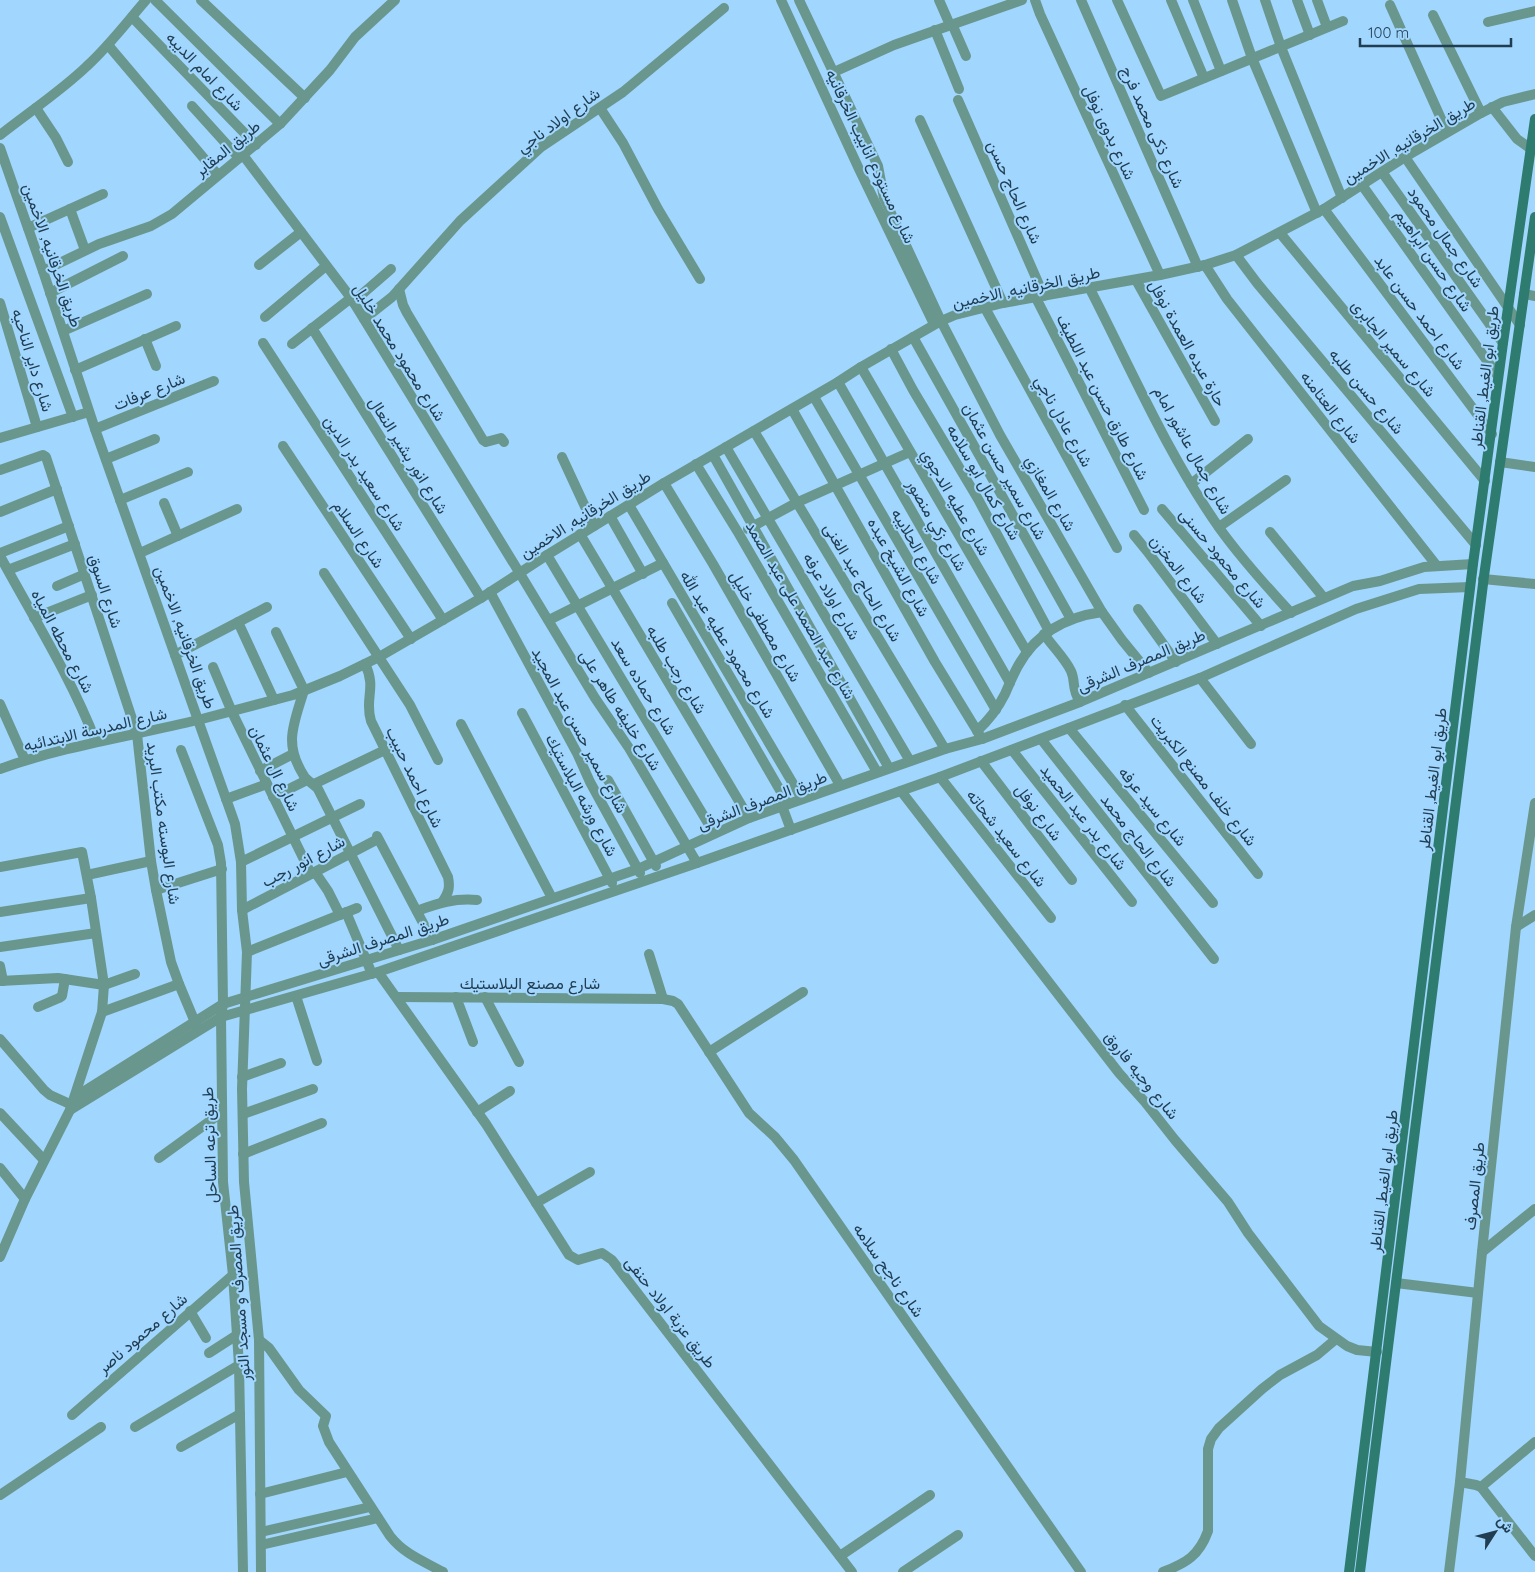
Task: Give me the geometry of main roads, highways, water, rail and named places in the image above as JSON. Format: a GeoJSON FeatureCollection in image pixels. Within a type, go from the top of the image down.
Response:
{"type":"FeatureCollection","features":[{"type":"Feature","properties":{"kind":"main road","name":"طريق ابو الغيط, القناطر"},"geometry":{"type":"LineString","coordinates":[[1349,1572],[1470,586],[1535,119]]}},
{"type":"Feature","properties":{"kind":"main road","name":"طريق ابو الغيط, القناطر"},"geometry":{"type":"LineString","coordinates":[[1360,1572],[1484,579],[1535,217]]}},
{"type":"Feature","properties":{"kind":"main road"},"geometry":{"type":"LineString","coordinates":[[1365,1444],[1376,1446]]}}]}
